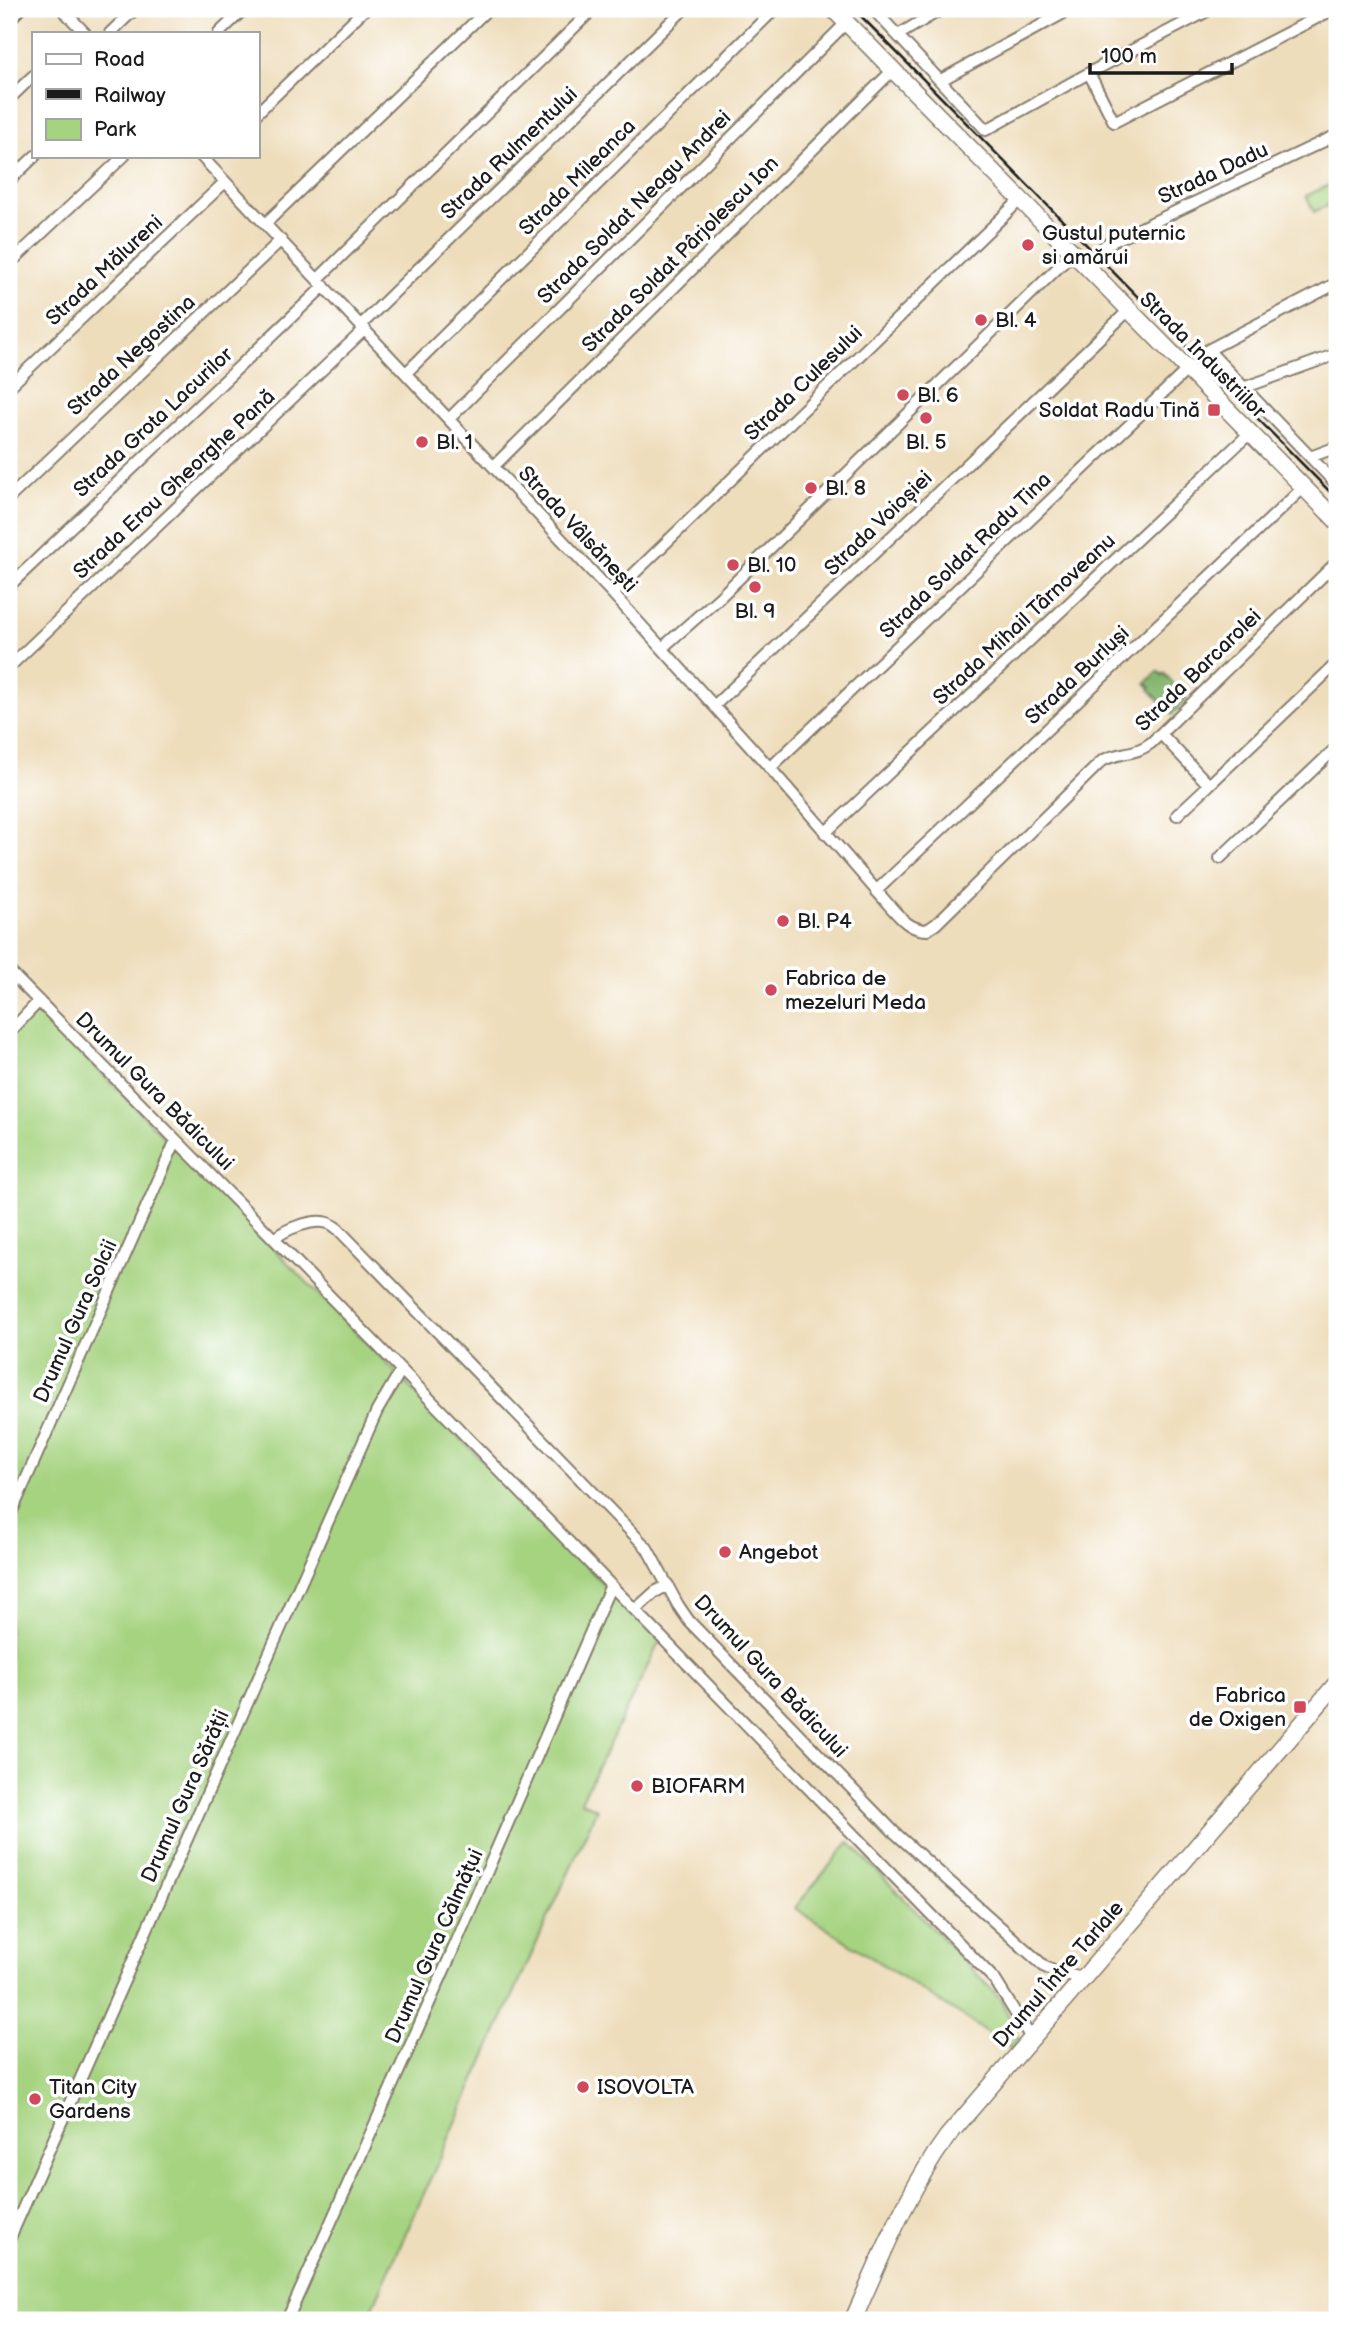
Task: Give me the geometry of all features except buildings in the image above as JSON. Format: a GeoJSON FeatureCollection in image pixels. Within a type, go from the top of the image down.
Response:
{"type":"FeatureCollection","features":[{"type":"Feature","properties":{"kind":"main road","name":"Strada Industriilor"},"geometry":{"type":"LineString","coordinates":[[833,9],[1337,521]]}},
{"type":"Feature","properties":{"kind":"main road","name":"Drumul Între Tarlale"},"geometry":{"type":"LineString","coordinates":[[853,2320],[905,2206],[934,2154],[1337,1683]]}},
{"type":"Feature","properties":{"kind":"street"},"geometry":{"type":"LineString","coordinates":[[9,20],[20,9]]}},
{"type":"Feature","properties":{"kind":"street"},"geometry":{"type":"LineString","coordinates":[[62,9],[81,32]]}},
{"type":"Feature","properties":{"kind":"street"},"geometry":{"type":"LineString","coordinates":[[111,32],[135,9]]}},
{"type":"Feature","properties":{"kind":"street"},"geometry":{"type":"LineString","coordinates":[[220,32],[244,9]]}},
{"type":"Feature","properties":{"kind":"street"},"geometry":{"type":"LineString","coordinates":[[259,111],[365,9]]}},
{"type":"Feature","properties":{"kind":"street"},"geometry":{"type":"LineString","coordinates":[[265,223],[488,9]]}},
{"type":"Feature","properties":{"kind":"street","name":"Strada Grota Lacurilor"},"geometry":{"type":"LineString","coordinates":[[9,586],[321,283],[593,9]]}},
{"type":"Feature","properties":{"kind":"street","name":"Strada Rulmentului"},"geometry":{"type":"LineString","coordinates":[[363,327],[684,9]]}},
{"type":"Feature","properties":{"kind":"street","name":"Strada Mileanca"},"geometry":{"type":"LineString","coordinates":[[406,373],[775,9]]}},
{"type":"Feature","properties":{"kind":"street"},"geometry":{"type":"LineString","coordinates":[[873,9],[986,130],[1211,9]]}},
{"type":"Feature","properties":{"kind":"street"},"geometry":{"type":"LineString","coordinates":[[898,35],[942,9]]}},
{"type":"Feature","properties":{"kind":"street"},"geometry":{"type":"LineString","coordinates":[[941,80],[1071,9]]}},
{"type":"Feature","properties":{"kind":"street"},"geometry":{"type":"LineString","coordinates":[[1089,73],[1114,122],[1334,9]]}},
{"type":"Feature","properties":{"kind":"street","name":"Strada Soldat Neagu Andrei"},"geometry":{"type":"LineString","coordinates":[[449,419],[846,23]]}},
{"type":"Feature","properties":{"kind":"street","name":"Strada Soldat Pârjolescu Ion"},"geometry":{"type":"LineString","coordinates":[[494,466],[893,70]]}},
{"type":"Feature","properties":{"kind":"street"},"geometry":{"type":"LineString","coordinates":[[9,99],[32,77]]}},
{"type":"Feature","properties":{"kind":"street","name":"Strada Dadu"},"geometry":{"type":"LineString","coordinates":[[1105,246],[1337,135]]}},
{"type":"Feature","properties":{"kind":"street"},"geometry":{"type":"LineString","coordinates":[[9,181],[33,158]]}},
{"type":"Feature","properties":{"kind":"street"},"geometry":{"type":"LineString","coordinates":[[9,264],[122,158]]}},
{"type":"Feature","properties":{"kind":"street","name":"Strada Vâlsănești"},"geometry":{"type":"LineString","coordinates":[[207,158],[225,182],[613,594],[770,768],[876,891],[909,926],[922,930]]}},
{"type":"Feature","properties":{"kind":"street","name":"Strada Mălureni"},"geometry":{"type":"LineString","coordinates":[[9,387],[225,182]]}},
{"type":"Feature","properties":{"kind":"street","name":"Strada Culesului"},"geometry":{"type":"LineString","coordinates":[[613,594],[1020,200]]}},
{"type":"Feature","properties":{"kind":"street","name":"Strada Negostina"},"geometry":{"type":"LineString","coordinates":[[9,498],[281,240]]}},
{"type":"Feature","properties":{"kind":"street"},"geometry":{"type":"LineString","coordinates":[[662,648],[719,598],[1073,253]]}},
{"type":"Feature","properties":{"kind":"street","name":"Strada Industriilor"},"geometry":{"type":"LineString","coordinates":[[1243,388],[1208,350],[1337,283]]}},
{"type":"Feature","properties":{"kind":"street","name":"Strada Voioșiei"},"geometry":{"type":"LineString","coordinates":[[714,706],[1129,310]]}},
{"type":"Feature","properties":{"kind":"street","name":"Strada Erou Gheorghe Pană"},"geometry":{"type":"LineString","coordinates":[[9,667],[363,327]]}},
{"type":"Feature","properties":{"kind":"street"},"geometry":{"type":"LineString","coordinates":[[1337,354],[1243,388],[1337,485]]}},
{"type":"Feature","properties":{"kind":"street","name":"Strada Soldat Radu Tina"},"geometry":{"type":"LineString","coordinates":[[770,768],[1188,369]]}},
{"type":"Feature","properties":{"kind":"street","name":"Strada Mihail Târnoveanu"},"geometry":{"type":"LineString","coordinates":[[825,833],[1250,433]]}},
{"type":"Feature","properties":{"kind":"street"},"geometry":{"type":"LineString","coordinates":[[1310,457],[1337,447]]}},
{"type":"Feature","properties":{"kind":"street","name":"Strada Burluși"},"geometry":{"type":"LineString","coordinates":[[876,891],[1304,487]]}},
{"type":"Feature","properties":{"kind":"street","name":"Strada Barcarolei"},"geometry":{"type":"LineString","coordinates":[[922,930],[936,924],[1102,761],[1115,755],[1138,751],[1161,734],[1337,562]]}},
{"type":"Feature","properties":{"kind":"street"},"geometry":{"type":"LineString","coordinates":[[1177,815],[1337,663]]}},
{"type":"Feature","properties":{"kind":"street"},"geometry":{"type":"LineString","coordinates":[[1161,734],[1209,785]]}},
{"type":"Feature","properties":{"kind":"street"},"geometry":{"type":"LineString","coordinates":[[1220,858],[1337,747]]}},
{"type":"Feature","properties":{"kind":"street","name":"Drumul Gura Bădicului"},"geometry":{"type":"LineString","coordinates":[[9,971],[274,1239],[995,1980],[1031,2038]]}},
{"type":"Feature","properties":{"kind":"street"},"geometry":{"type":"LineString","coordinates":[[9,1032],[38,1001]]}},
{"type":"Feature","properties":{"kind":"street","name":"Drumul Gura Solcii"},"geometry":{"type":"LineString","coordinates":[[9,1518],[176,1140]]}},
{"type":"Feature","properties":{"kind":"street","name":"Drumul Gura Bădicului"},"geometry":{"type":"LineString","coordinates":[[274,1239],[280,1233],[314,1223],[328,1223],[338,1229],[638,1538],[647,1548],[678,1605],[697,1629],[894,1832],[1045,1967],[1083,1978]]}},
{"type":"Feature","properties":{"kind":"street","name":"Drumul Gura Sărății"},"geometry":{"type":"LineString","coordinates":[[9,2241],[377,1411],[401,1370]]}},
{"type":"Feature","properties":{"kind":"street","name":"Drumul Gura Călmățui"},"geometry":{"type":"LineString","coordinates":[[287,2320],[472,1908],[611,1585]]}},
{"type":"Feature","properties":{"kind":"street"},"geometry":{"type":"LineString","coordinates":[[635,1610],[655,1592],[668,1585]]}},
{"type":"Feature","properties":{"kind":"green space"},"geometry":{"type":"Polygon","coordinates":[[[1337,181],[1337,201],[1314,212],[1306,196],[1337,181]]]}},
{"type":"Feature","properties":{"kind":"green space"},"geometry":{"type":"Polygon","coordinates":[[[1158,671],[1162,675],[1164,673],[1187,699],[1172,715],[1146,683],[1158,671]]]}},
{"type":"Feature","properties":{"kind":"green space"},"geometry":{"type":"Polygon","coordinates":[[[37,1008],[660,1641],[581,1801],[597,1809],[367,2320],[9,2320],[9,1038],[37,1008]]]}},
{"type":"Feature","properties":{"kind":"green space"},"geometry":{"type":"Polygon","coordinates":[[[849,1842],[1001,1999],[1019,2039],[1011,2048],[795,1908],[849,1842]]]}},
{"type":"Feature","properties":{"kind":"railway"},"geometry":{"type":"LineString","coordinates":[[854,9],[1337,499]]}},
{"type":"Feature","properties":{"kind":"place","name":"Gustul puternic si amărui"},"geometry":{"type":"Point","coordinates":[1028,245]}},
{"type":"Feature","properties":{"kind":"place","name":"Bl. 4"},"geometry":{"type":"Point","coordinates":[981,320]}},
{"type":"Feature","properties":{"kind":"place","name":"Bl. 6"},"geometry":{"type":"Point","coordinates":[903,395]}},
{"type":"Feature","properties":{"kind":"place","name":"Soldat Radu Tină"},"geometry":{"type":"Point","coordinates":[1214,410]}},
{"type":"Feature","properties":{"kind":"place","name":"Bl. 5"},"geometry":{"type":"Point","coordinates":[926,418]}},
{"type":"Feature","properties":{"kind":"place","name":"Bl. 1"},"geometry":{"type":"Point","coordinates":[422,442]}},
{"type":"Feature","properties":{"kind":"place","name":"Bl. 8"},"geometry":{"type":"Point","coordinates":[811,488]}},
{"type":"Feature","properties":{"kind":"place","name":"Bl. 10"},"geometry":{"type":"Point","coordinates":[733,565]}},
{"type":"Feature","properties":{"kind":"place","name":"Bl. 9"},"geometry":{"type":"Point","coordinates":[755,587]}},
{"type":"Feature","properties":{"kind":"place","name":"Bl. P4"},"geometry":{"type":"Point","coordinates":[783,921]}},
{"type":"Feature","properties":{"kind":"place","name":"Fabrica de mezeluri Meda"},"geometry":{"type":"Point","coordinates":[771,990]}},
{"type":"Feature","properties":{"kind":"place","name":"Angebot"},"geometry":{"type":"Point","coordinates":[725,1552]}},
{"type":"Feature","properties":{"kind":"place","name":"Fabrica de Oxigen"},"geometry":{"type":"Point","coordinates":[1300,1707]}},
{"type":"Feature","properties":{"kind":"place","name":"BIOFARM"},"geometry":{"type":"Point","coordinates":[637,1786]}},
{"type":"Feature","properties":{"kind":"place","name":"ISOVOLTA"},"geometry":{"type":"Point","coordinates":[583,2087]}},
{"type":"Feature","properties":{"kind":"place","name":"Titan City Gardens"},"geometry":{"type":"Point","coordinates":[35,2099]}}]}
